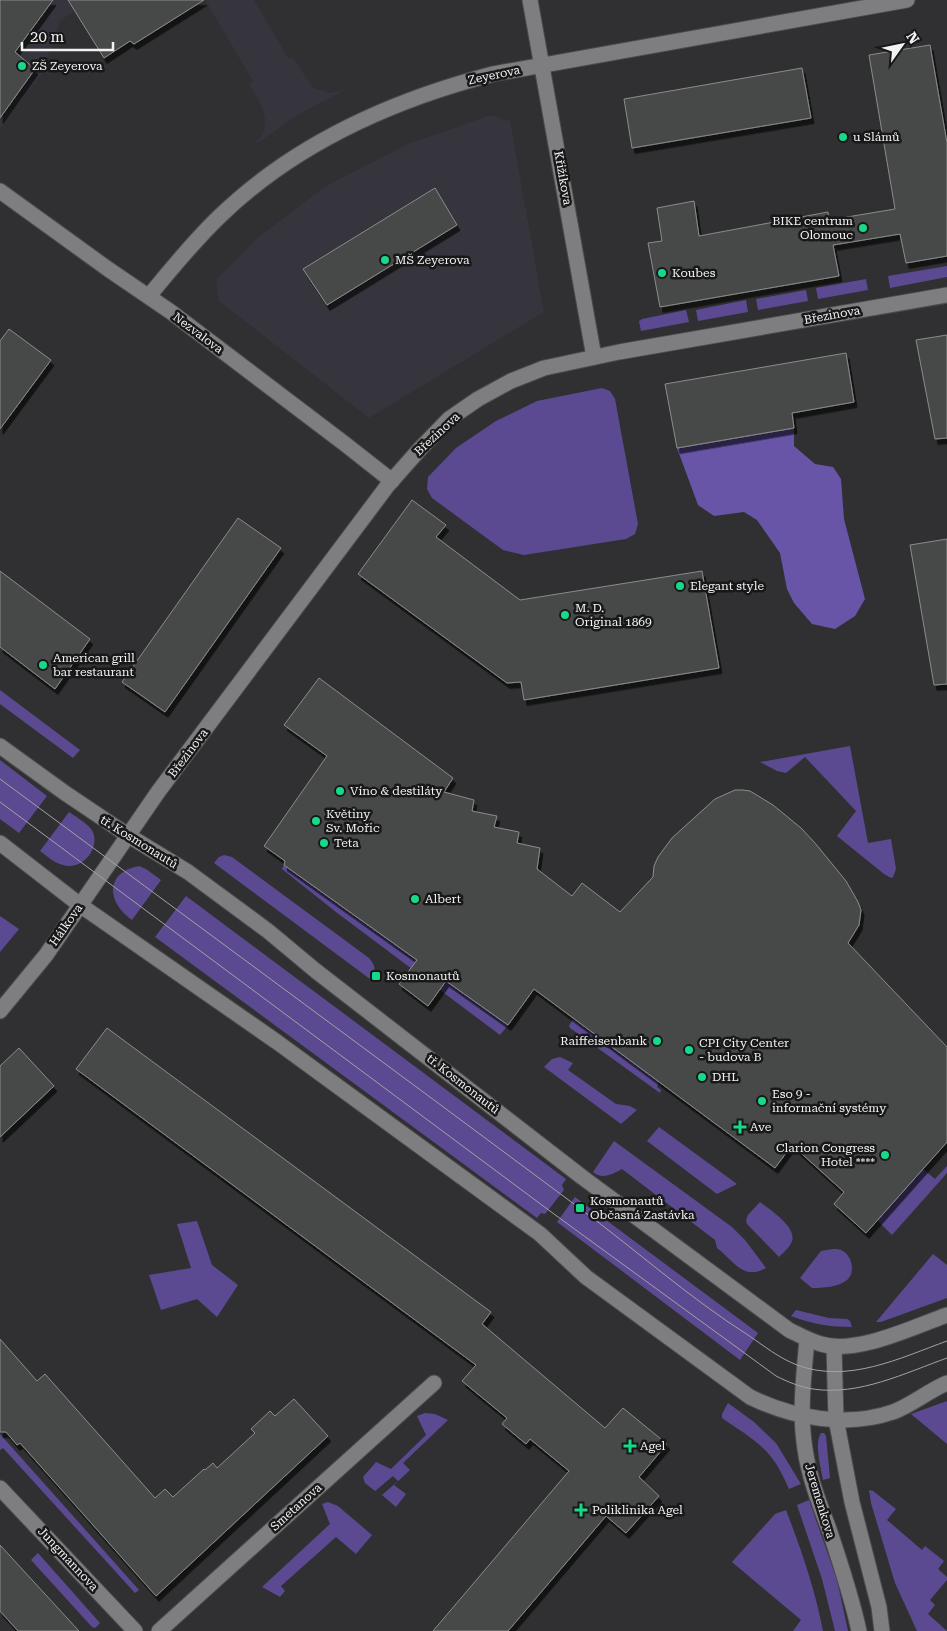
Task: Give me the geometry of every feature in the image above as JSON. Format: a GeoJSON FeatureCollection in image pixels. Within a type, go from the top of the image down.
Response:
{"type":"FeatureCollection","features":[{"type":"Feature","properties":{"kind":"street","name":"Křižíkova"},"geometry":{"type":"LineString","coordinates":[[530,0],[594,357]]}},
{"type":"Feature","properties":{"kind":"street","name":"Zeyerova"},"geometry":{"type":"LineString","coordinates":[[148,296],[194,243],[233,204],[275,171],[324,140],[379,112],[450,85],[493,74],[907,0]]}},
{"type":"Feature","properties":{"kind":"street","name":"Nezvalova"},"geometry":{"type":"LineString","coordinates":[[0,191],[148,296],[346,444],[392,481]]}},
{"type":"Feature","properties":{"kind":"street","name":"Březinova"},"geometry":{"type":"LineString","coordinates":[[128,836],[158,792],[392,481],[418,450],[449,419],[478,399],[511,381],[544,368],[594,357],[947,295]]}},
{"type":"Feature","properties":{"kind":"street","name":"tř. Kosmonautů"},"geometry":{"type":"LineString","coordinates":[[0,746],[128,836],[188,872],[268,931],[316,971],[582,1177],[733,1287],[783,1326],[821,1344],[844,1347],[869,1342],[947,1315]]}},
{"type":"Feature","properties":{"kind":"street","name":"Hálkova"},"geometry":{"type":"LineString","coordinates":[[0,1011],[46,954],[128,836]]}},
{"type":"Feature","properties":{"kind":"street"},"geometry":{"type":"LineString","coordinates":[[0,843],[80,905],[277,1042],[540,1234],[586,1277],[750,1396],[766,1404],[802,1415],[836,1420],[862,1419],[893,1412],[947,1383]]}},
{"type":"Feature","properties":{"kind":"street","name":"Jeremenkova"},"geometry":{"type":"LineString","coordinates":[[807,1339],[802,1415],[805,1449],[814,1490],[844,1575],[856,1614],[859,1631]]}},
{"type":"Feature","properties":{"kind":"street"},"geometry":{"type":"LineString","coordinates":[[834,1347],[836,1420],[852,1502],[878,1607],[882,1631]]}},
{"type":"Feature","properties":{"kind":"street","name":"Smetanova"},"geometry":{"type":"LineString","coordinates":[[159,1631],[434,1384]]}},
{"type":"Feature","properties":{"kind":"street","name":"Jungmannova"},"geometry":{"type":"LineString","coordinates":[[0,1488],[135,1631]]}},
{"type":"Feature","properties":{"kind":"street"},"geometry":{"type":"LineString","coordinates":[[878,1607],[892,1631]]}},
{"type":"Feature","properties":{"kind":"shaded area","name":"ZŠ Zeyerova"},"geometry":{"type":"Polygon","coordinates":[[[0,0],[204,0],[134,44],[130,42],[104,58],[75,11],[61,20],[42,73],[0,128],[0,0]]]}},
{"type":"Feature","properties":{"kind":"shaded area"},"geometry":{"type":"Polygon","coordinates":[[[205,0],[254,0],[289,59],[293,57],[314,88],[330,93],[345,90],[301,113],[253,146],[262,135],[264,129],[265,119],[261,105],[249,84],[253,81],[205,0]]]}},
{"type":"Feature","properties":{"kind":"shaded area","name":"MŠ Zeyerova"},"geometry":{"type":"Polygon","coordinates":[[[491,115],[510,121],[544,312],[369,418],[219,301],[216,280],[255,240],[324,187],[408,144],[491,115]]]}},
{"type":"Feature","properties":{"kind":"shaded area"},"geometry":{"type":"Polygon","coordinates":[[[947,266],[947,277],[890,288],[888,276],[947,266]]]}},
{"type":"Feature","properties":{"kind":"shaded area"},"geometry":{"type":"Polygon","coordinates":[[[866,279],[868,290],[818,299],[816,288],[866,279]]]}},
{"type":"Feature","properties":{"kind":"shaded area"},"geometry":{"type":"Polygon","coordinates":[[[806,290],[808,301],[758,310],[756,299],[806,290]]]}},
{"type":"Feature","properties":{"kind":"shaded area"},"geometry":{"type":"Polygon","coordinates":[[[746,300],[748,312],[698,321],[696,310],[746,300]]]}},
{"type":"Feature","properties":{"kind":"shaded area"},"geometry":{"type":"Polygon","coordinates":[[[686,310],[689,322],[641,331],[639,321],[642,319],[686,310]]]}},
{"type":"Feature","properties":{"kind":"shaded area"},"geometry":{"type":"Polygon","coordinates":[[[602,388],[610,391],[615,399],[638,524],[635,534],[626,539],[524,555],[503,550],[432,498],[427,489],[428,477],[456,448],[496,421],[537,401],[602,388]]]}},
{"type":"Feature","properties":{"kind":"shaded area"},"geometry":{"type":"Polygon","coordinates":[[[794,428],[794,446],[815,464],[833,467],[841,479],[844,519],[865,599],[855,616],[835,629],[812,624],[794,603],[787,589],[780,553],[757,520],[744,512],[714,516],[698,505],[677,448],[794,428]]]}},
{"type":"Feature","properties":{"kind":"shaded area"},"geometry":{"type":"Polygon","coordinates":[[[0,690],[80,750],[73,758],[0,704],[0,690]]]}},
{"type":"Feature","properties":{"kind":"shaded area"},"geometry":{"type":"Polygon","coordinates":[[[850,746],[868,843],[891,839],[896,869],[891,878],[837,836],[856,811],[805,757],[786,773],[777,771],[760,762],[850,746]]]}},
{"type":"Feature","properties":{"kind":"shaded area"},"geometry":{"type":"Polygon","coordinates":[[[0,760],[47,796],[19,833],[0,819],[0,760]]]}},
{"type":"Feature","properties":{"kind":"shaded area"},"geometry":{"type":"Polygon","coordinates":[[[69,812],[89,826],[93,832],[94,839],[94,846],[87,858],[76,865],[70,866],[57,863],[40,851],[69,812]]]}},
{"type":"Feature","properties":{"kind":"shaded area"},"geometry":{"type":"Polygon","coordinates":[[[224,855],[232,857],[369,958],[374,968],[370,979],[214,863],[219,857],[224,855]]]}},
{"type":"Feature","properties":{"kind":"shaded area"},"geometry":{"type":"Polygon","coordinates":[[[284,865],[508,1025],[500,1035],[336,912],[282,869],[284,865]]]}},
{"type":"Feature","properties":{"kind":"shaded area"},"geometry":{"type":"Polygon","coordinates":[[[139,866],[161,880],[132,920],[117,905],[113,889],[115,881],[120,874],[128,869],[139,866]]]}},
{"type":"Feature","properties":{"kind":"shaded area"},"geometry":{"type":"Polygon","coordinates":[[[186,896],[566,1179],[562,1185],[564,1190],[545,1214],[541,1213],[537,1218],[155,937],[186,896]]]}},
{"type":"Feature","properties":{"kind":"shaded area"},"geometry":{"type":"Polygon","coordinates":[[[0,916],[19,929],[0,952],[0,916]]]}},
{"type":"Feature","properties":{"kind":"shaded area"},"geometry":{"type":"Polygon","coordinates":[[[573,1019],[659,1082],[657,1087],[661,1090],[660,1093],[570,1028],[569,1026],[573,1019]]]}},
{"type":"Feature","properties":{"kind":"shaded area"},"geometry":{"type":"Polygon","coordinates":[[[560,1057],[573,1063],[568,1070],[616,1104],[630,1106],[637,1110],[621,1124],[544,1067],[552,1059],[560,1057]]]}},
{"type":"Feature","properties":{"kind":"shaded area"},"geometry":{"type":"Polygon","coordinates":[[[659,1127],[737,1184],[717,1194],[647,1141],[659,1127]]]}},
{"type":"Feature","properties":{"kind":"shaded area"},"geometry":{"type":"Polygon","coordinates":[[[614,1141],[732,1227],[745,1240],[766,1268],[751,1272],[739,1268],[717,1248],[715,1240],[622,1169],[604,1176],[593,1172],[614,1141]]]}},
{"type":"Feature","properties":{"kind":"shaded area"},"geometry":{"type":"Polygon","coordinates":[[[947,1166],[947,1173],[892,1235],[877,1220],[923,1169],[935,1179],[947,1166]]]}},
{"type":"Feature","properties":{"kind":"shaded area"},"geometry":{"type":"Polygon","coordinates":[[[575,1197],[758,1333],[740,1360],[557,1222],[575,1197]]]}},
{"type":"Feature","properties":{"kind":"shaded area"},"geometry":{"type":"Polygon","coordinates":[[[760,1202],[781,1219],[790,1230],[792,1241],[779,1257],[747,1224],[748,1215],[760,1202]]]}},
{"type":"Feature","properties":{"kind":"shaded area"},"geometry":{"type":"Polygon","coordinates":[[[197,1221],[212,1265],[238,1285],[217,1317],[197,1299],[161,1310],[149,1275],[191,1268],[177,1224],[197,1221]]]}},
{"type":"Feature","properties":{"kind":"shaded area"},"geometry":{"type":"Polygon","coordinates":[[[841,1250],[848,1255],[852,1264],[850,1277],[835,1286],[812,1288],[800,1278],[821,1251],[841,1250]]]}},
{"type":"Feature","properties":{"kind":"shaded area"},"geometry":{"type":"Polygon","coordinates":[[[933,1254],[947,1265],[947,1298],[881,1322],[876,1322],[933,1254]]]}},
{"type":"Feature","properties":{"kind":"shaded area"},"geometry":{"type":"Polygon","coordinates":[[[796,1310],[829,1318],[847,1319],[852,1327],[821,1324],[791,1316],[796,1310]]]}},
{"type":"Feature","properties":{"kind":"shaded area"},"geometry":{"type":"Polygon","coordinates":[[[947,1401],[947,1444],[911,1414],[947,1401]]]}},
{"type":"Feature","properties":{"kind":"shaded area"},"geometry":{"type":"Polygon","coordinates":[[[728,1403],[754,1422],[776,1443],[801,1484],[789,1489],[777,1465],[767,1452],[749,1436],[722,1418],[728,1403]]]}},
{"type":"Feature","properties":{"kind":"shaded area"},"geometry":{"type":"Polygon","coordinates":[[[425,1413],[435,1414],[448,1420],[403,1463],[410,1470],[394,1485],[406,1494],[396,1507],[382,1495],[398,1481],[393,1476],[375,1491],[365,1483],[363,1477],[376,1462],[391,1469],[426,1435],[417,1416],[425,1413]]]}},
{"type":"Feature","properties":{"kind":"shaded area"},"geometry":{"type":"Polygon","coordinates":[[[821,1433],[824,1433],[826,1436],[830,1478],[823,1480],[818,1449],[821,1433]]]}},
{"type":"Feature","properties":{"kind":"shaded area"},"geometry":{"type":"Polygon","coordinates":[[[0,1434],[139,1590],[135,1593],[3,1448],[0,1450],[0,1434]]]}},
{"type":"Feature","properties":{"kind":"shaded area"},"geometry":{"type":"Polygon","coordinates":[[[869,1490],[896,1509],[887,1520],[922,1550],[925,1546],[944,1561],[938,1569],[947,1577],[947,1580],[930,1600],[935,1605],[928,1614],[947,1631],[917,1631],[895,1583],[871,1503],[869,1490]]]}},
{"type":"Feature","properties":{"kind":"shaded area"},"geometry":{"type":"Polygon","coordinates":[[[809,1500],[837,1580],[848,1631],[835,1631],[822,1579],[797,1505],[809,1500]]]}},
{"type":"Feature","properties":{"kind":"shaded area"},"geometry":{"type":"Polygon","coordinates":[[[328,1502],[338,1506],[372,1535],[356,1554],[336,1537],[281,1586],[285,1591],[280,1597],[262,1587],[330,1524],[322,1504],[328,1502]]]}},
{"type":"Feature","properties":{"kind":"shaded area"},"geometry":{"type":"Polygon","coordinates":[[[786,1510],[807,1569],[823,1631],[793,1631],[801,1620],[732,1562],[775,1514],[786,1510]]]}},
{"type":"Feature","properties":{"kind":"shaded area"},"geometry":{"type":"Polygon","coordinates":[[[38,1553],[100,1623],[95,1628],[31,1560],[38,1553]]]}},
{"type":"Feature","properties":{"kind":"building"},"geometry":{"type":"Polygon","coordinates":[[[0,0],[53,0],[15,52],[35,69],[0,118],[0,0]]]}},
{"type":"Feature","properties":{"kind":"building"},"geometry":{"type":"Polygon","coordinates":[[[68,0],[204,0],[134,44],[130,41],[104,58],[68,0]]]}},
{"type":"Feature","properties":{"kind":"building"},"geometry":{"type":"Polygon","coordinates":[[[930,45],[947,143],[947,256],[906,263],[900,234],[833,245],[839,276],[660,307],[648,243],[662,241],[657,208],[694,201],[699,236],[828,212],[829,220],[895,209],[869,55],[930,45]]]}},
{"type":"Feature","properties":{"kind":"building"},"geometry":{"type":"Polygon","coordinates":[[[802,68],[811,118],[632,148],[624,99],[802,68]]]}},
{"type":"Feature","properties":{"kind":"building"},"geometry":{"type":"Polygon","coordinates":[[[435,188],[457,225],[327,305],[303,269],[435,188]]]}},
{"type":"Feature","properties":{"kind":"building"},"geometry":{"type":"Polygon","coordinates":[[[9,329],[51,360],[0,429],[0,341],[9,329]]]}},
{"type":"Feature","properties":{"kind":"building"},"geometry":{"type":"Polygon","coordinates":[[[947,335],[947,438],[935,439],[916,340],[947,335]]]}},
{"type":"Feature","properties":{"kind":"building"},"geometry":{"type":"Polygon","coordinates":[[[846,353],[854,402],[792,413],[794,428],[677,448],[665,384],[846,353]]]}},
{"type":"Feature","properties":{"kind":"building"},"geometry":{"type":"Polygon","coordinates":[[[412,500],[446,525],[436,537],[520,600],[702,571],[719,668],[524,700],[521,682],[507,683],[358,574],[412,500]]]}},
{"type":"Feature","properties":{"kind":"building"},"geometry":{"type":"Polygon","coordinates":[[[238,518],[281,548],[165,712],[122,682],[238,518]]]}},
{"type":"Feature","properties":{"kind":"building"},"geometry":{"type":"Polygon","coordinates":[[[947,539],[947,684],[934,685],[910,545],[947,539]]]}},
{"type":"Feature","properties":{"kind":"building"},"geometry":{"type":"Polygon","coordinates":[[[0,571],[90,639],[55,689],[0,647],[0,571]]]}},
{"type":"Feature","properties":{"kind":"building"},"geometry":{"type":"Polygon","coordinates":[[[319,678],[453,778],[444,792],[474,800],[472,811],[497,816],[494,827],[519,832],[517,843],[540,848],[537,869],[572,896],[582,883],[620,912],[653,877],[654,866],[658,857],[672,838],[715,799],[735,790],[743,790],[750,791],[773,805],[801,828],[815,843],[846,881],[858,902],[861,910],[859,925],[848,943],[947,1047],[947,1142],[866,1233],[834,1204],[844,1192],[792,1145],[775,1168],[534,989],[508,1025],[446,981],[428,1006],[399,984],[417,960],[284,865],[285,861],[264,846],[327,756],[284,725],[319,678]]]}},
{"type":"Feature","properties":{"kind":"building"},"geometry":{"type":"Polygon","coordinates":[[[107,1028],[491,1312],[482,1324],[605,1428],[623,1408],[667,1444],[639,1477],[659,1496],[626,1533],[606,1516],[508,1631],[433,1631],[569,1471],[530,1439],[526,1444],[502,1424],[507,1418],[462,1381],[476,1365],[76,1069],[107,1028]]]}},
{"type":"Feature","properties":{"kind":"building"},"geometry":{"type":"Polygon","coordinates":[[[19,1048],[54,1086],[0,1137],[0,1066],[19,1048]]]}},
{"type":"Feature","properties":{"kind":"building"},"geometry":{"type":"Polygon","coordinates":[[[0,1339],[37,1381],[45,1374],[155,1498],[165,1489],[173,1497],[213,1463],[217,1468],[255,1433],[251,1429],[270,1411],[275,1416],[294,1399],[328,1436],[156,1596],[20,1443],[17,1445],[6,1432],[0,1432],[0,1339]]]}},
{"type":"Feature","properties":{"kind":"building"},"geometry":{"type":"Polygon","coordinates":[[[0,1545],[79,1631],[18,1631],[0,1611],[0,1545]]]}},
{"type":"Feature","properties":{"kind":"tram line"},"geometry":{"type":"LineString","coordinates":[[0,779],[578,1207],[704,1305],[778,1355],[797,1365],[835,1372],[874,1366],[947,1341]]}},
{"type":"Feature","properties":{"kind":"tram line"},"geometry":{"type":"LineString","coordinates":[[0,802],[554,1214],[776,1376],[794,1384],[813,1389],[847,1389],[882,1382],[947,1358]]}},
{"type":"Feature","properties":{"kind":"place","name":"ZŠ Zeyerova"},"geometry":{"type":"Point","coordinates":[22,66]}},
{"type":"Feature","properties":{"kind":"place","name":"u Slámů"},"geometry":{"type":"Point","coordinates":[843,137]}},
{"type":"Feature","properties":{"kind":"place","name":"BIKE centrum Olomouc"},"geometry":{"type":"Point","coordinates":[863,228]}},
{"type":"Feature","properties":{"kind":"place","name":"MŠ Zeyerova"},"geometry":{"type":"Point","coordinates":[385,260]}},
{"type":"Feature","properties":{"kind":"place","name":"Koubes"},"geometry":{"type":"Point","coordinates":[662,273]}},
{"type":"Feature","properties":{"kind":"place","name":"Elegant style"},"geometry":{"type":"Point","coordinates":[680,586]}},
{"type":"Feature","properties":{"kind":"place","name":"M. D. Original 1869"},"geometry":{"type":"Point","coordinates":[565,615]}},
{"type":"Feature","properties":{"kind":"place","name":"American grill bar restaurant"},"geometry":{"type":"Point","coordinates":[43,665]}},
{"type":"Feature","properties":{"kind":"place","name":"Víno & destiláty"},"geometry":{"type":"Point","coordinates":[340,791]}},
{"type":"Feature","properties":{"kind":"place","name":"Květiny Sv. Mořic"},"geometry":{"type":"Point","coordinates":[316,821]}},
{"type":"Feature","properties":{"kind":"place","name":"Teta"},"geometry":{"type":"Point","coordinates":[324,843]}},
{"type":"Feature","properties":{"kind":"place","name":"Albert"},"geometry":{"type":"Point","coordinates":[415,899]}},
{"type":"Feature","properties":{"kind":"place","name":"Kosmonautů"},"geometry":{"type":"Point","coordinates":[376,976]}},
{"type":"Feature","properties":{"kind":"place","name":"Raiffeisenbank"},"geometry":{"type":"Point","coordinates":[657,1041]}},
{"type":"Feature","properties":{"kind":"place","name":"CPI City Center - budova B"},"geometry":{"type":"Point","coordinates":[689,1050]}},
{"type":"Feature","properties":{"kind":"place","name":"DHL"},"geometry":{"type":"Point","coordinates":[702,1077]}},
{"type":"Feature","properties":{"kind":"place","name":"Eso 9 - informační systémy"},"geometry":{"type":"Point","coordinates":[762,1101]}},
{"type":"Feature","properties":{"kind":"place","name":"Ave"},"geometry":{"type":"Point","coordinates":[740,1127]}},
{"type":"Feature","properties":{"kind":"place","name":"Clarion Congress Hotel ****"},"geometry":{"type":"Point","coordinates":[885,1155]}},
{"type":"Feature","properties":{"kind":"place","name":"Kosmonautů Občasná Zastávka"},"geometry":{"type":"Point","coordinates":[580,1208]}},
{"type":"Feature","properties":{"kind":"place","name":"Agel"},"geometry":{"type":"Point","coordinates":[630,1446]}},
{"type":"Feature","properties":{"kind":"place","name":"Poliklinika Agel"},"geometry":{"type":"Point","coordinates":[581,1510]}}]}
